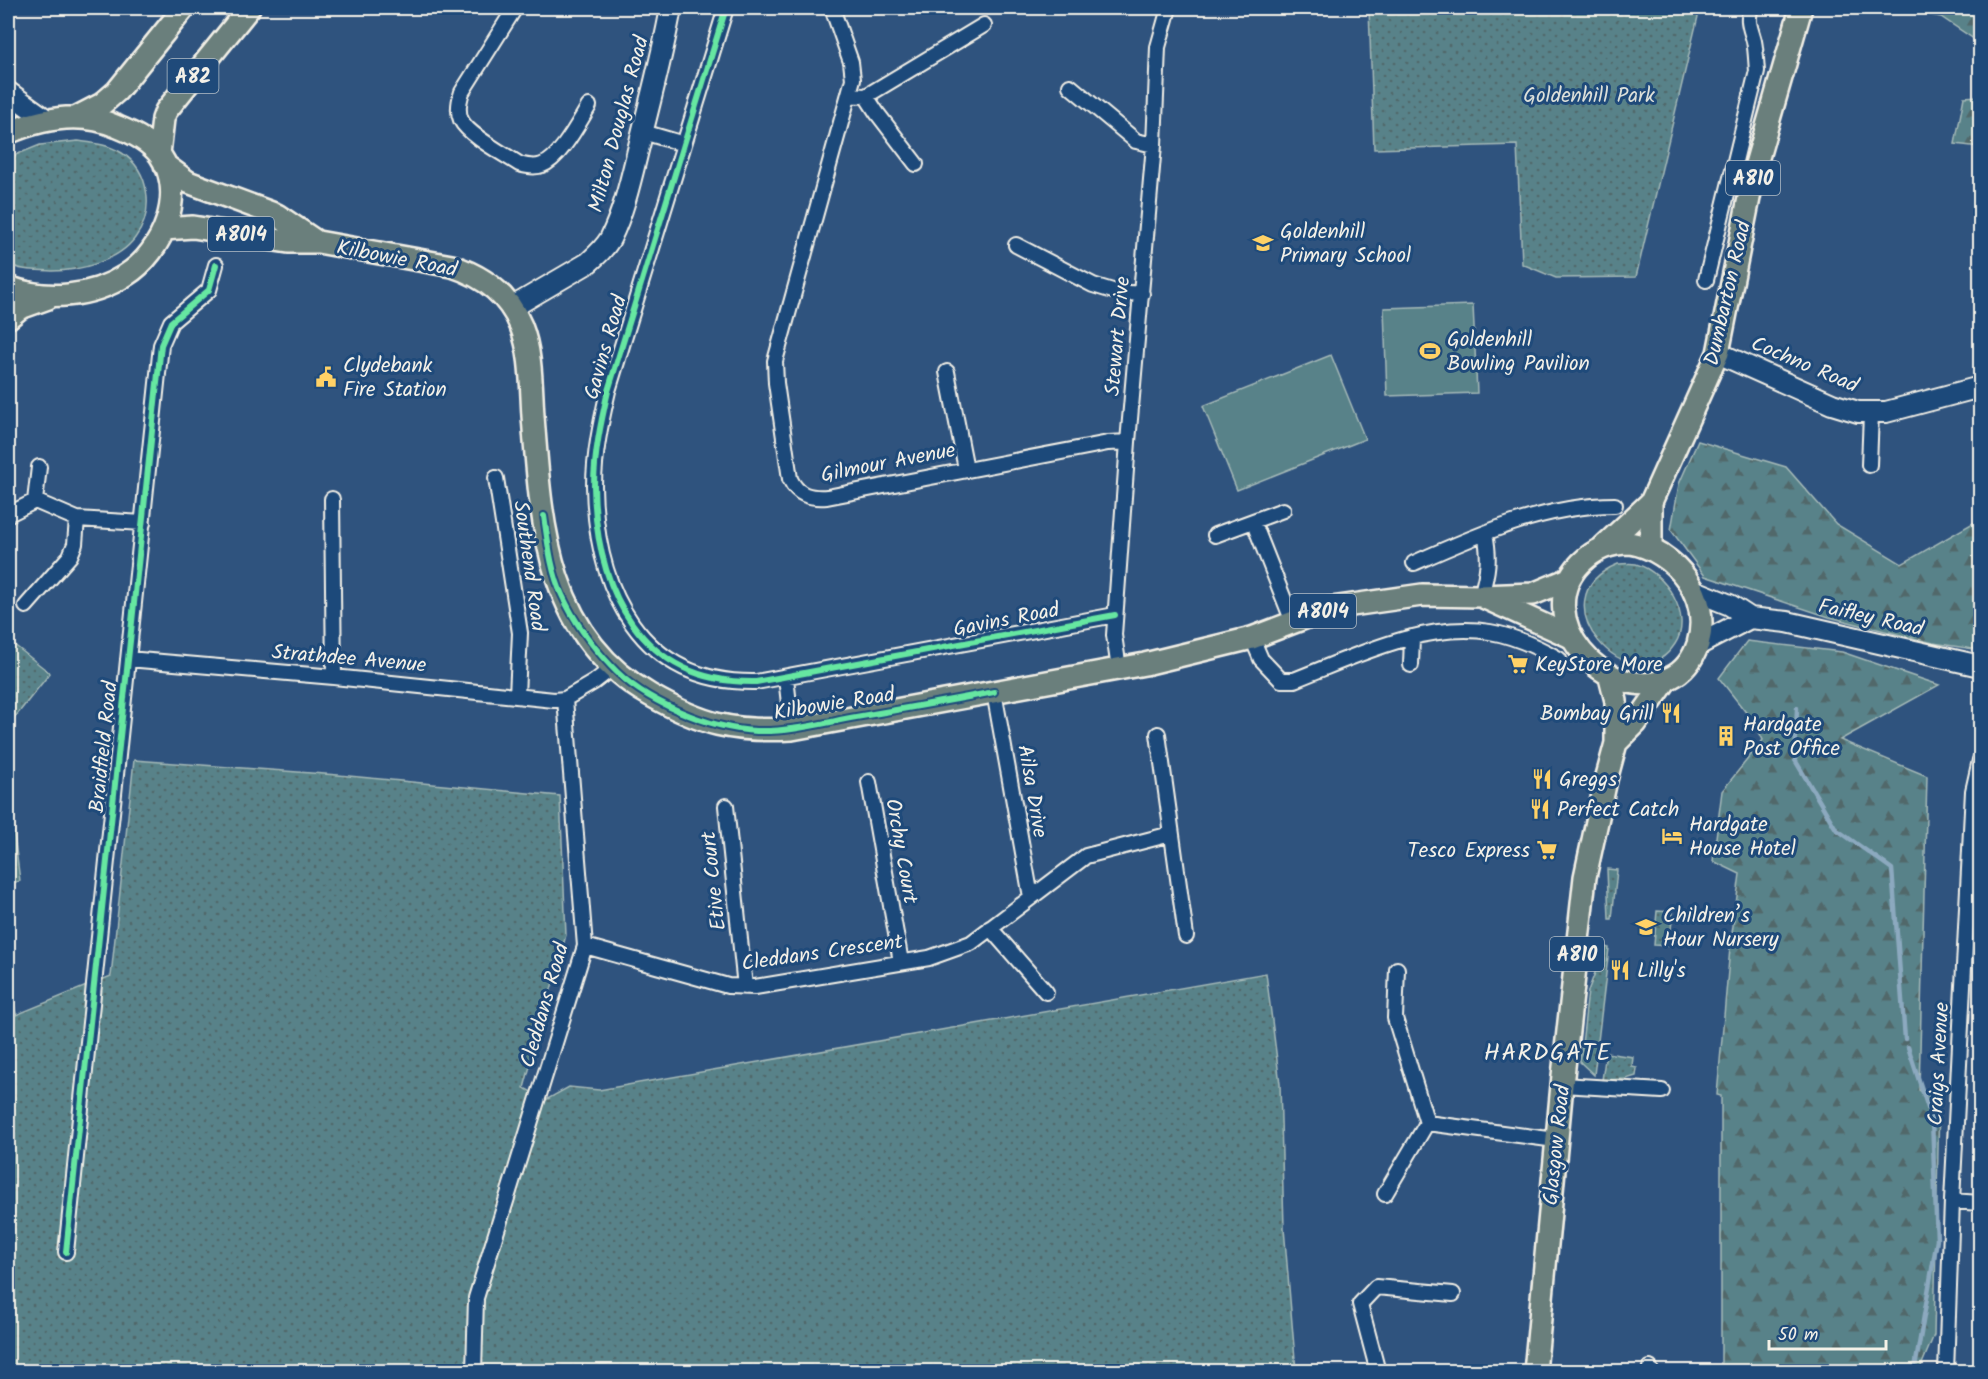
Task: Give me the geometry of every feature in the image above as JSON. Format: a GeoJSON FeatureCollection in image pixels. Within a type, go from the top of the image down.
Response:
{"type":"FeatureCollection","features":[{"type":"Feature","properties":{"kind":"main road","name":"A82"},"geometry":{"type":"LineString","coordinates":[[77,117],[102,104],[117,91],[184,8]]}},
{"type":"Feature","properties":{"kind":"main road","name":"A82"},"geometry":{"type":"LineString","coordinates":[[8,318],[20,308],[51,297],[98,289],[126,276],[148,255],[164,229],[171,199],[162,160],[163,119],[166,111],[249,8]]}},
{"type":"Feature","properties":{"kind":"main road","name":"Dumbarton Road"},"geometry":{"type":"LineString","coordinates":[[1651,502],[1718,353],[1755,168],[1802,8]]}},
{"type":"Feature","properties":{"kind":"main road","name":"A82"},"geometry":{"type":"LineString","coordinates":[[8,133],[47,120],[77,117],[116,125],[139,137],[162,160]]}},
{"type":"Feature","properties":{"kind":"main road","name":"Kilbowie Road"},"geometry":{"type":"LineString","coordinates":[[162,160],[188,182],[277,215],[318,242]]}},
{"type":"Feature","properties":{"kind":"main road","name":"Kilbowie Road"},"geometry":{"type":"LineString","coordinates":[[164,229],[193,227],[288,242],[318,242],[459,268],[489,283],[503,296],[521,327],[530,368],[538,466],[549,553],[561,593],[575,621],[612,668],[640,690],[679,712],[734,729],[792,729],[1119,669],[1252,638],[1331,608],[1422,595],[1533,594],[1569,579]]}},
{"type":"Feature","properties":{"kind":"main road","name":"A82"},"geometry":{"type":"LineString","coordinates":[[8,287],[51,297]]}},
{"type":"Feature","properties":{"kind":"main road","name":"A810"},"geometry":{"type":"LineString","coordinates":[[1569,579],[1586,558],[1603,547],[1651,502]]}},
{"type":"Feature","properties":{"kind":"main road","name":"A810"},"geometry":{"type":"LineString","coordinates":[[1651,502],[1651,549]]}},
{"type":"Feature","properties":{"kind":"main road","name":"A810"},"geometry":{"type":"LineString","coordinates":[[1603,547],[1630,543],[1651,549],[1677,568],[1693,590],[1701,619],[1698,645],[1681,672],[1667,680]]}},
{"type":"Feature","properties":{"kind":"main road"},"geometry":{"type":"LineString","coordinates":[[1569,579],[1564,607],[1567,627],[1571,637],[1584,654],[1611,677],[1621,681],[1644,683],[1667,680]]}},
{"type":"Feature","properties":{"kind":"main road","name":"Kilbowie Road"},"geometry":{"type":"LineString","coordinates":[[1481,596],[1571,637]]}},
{"type":"Feature","properties":{"kind":"main road","name":"Glasgow Road"},"geometry":{"type":"LineString","coordinates":[[1535,1371],[1562,1085],[1586,877],[1616,743],[1616,701],[1611,677]]}},
{"type":"Feature","properties":{"kind":"main road","name":"Glasgow Road"},"geometry":{"type":"LineString","coordinates":[[1616,743],[1636,723],[1667,680]]}},
{"type":"Feature","properties":{"kind":"street"},"geometry":{"type":"LineString","coordinates":[[515,8],[462,92],[459,100],[462,121],[469,130],[519,164],[534,166],[542,165],[559,152],[589,106]]}},
{"type":"Feature","properties":{"kind":"street","name":"Milton Douglas Road"},"geometry":{"type":"LineString","coordinates":[[511,308],[600,253],[615,228],[643,132],[665,44],[671,8]]}},
{"type":"Feature","properties":{"kind":"street","name":"Gavins Road"},"geometry":{"type":"LineString","coordinates":[[726,8],[602,417],[594,484],[598,531],[611,584],[618,603],[632,626],[661,654],[711,679],[733,683],[786,678],[1115,615]]}},
{"type":"Feature","properties":{"kind":"street","name":"Gilmour Avenue"},"geometry":{"type":"LineString","coordinates":[[832,8],[853,71],[845,110],[775,362],[790,479],[794,487],[800,493],[817,498],[1108,443],[1128,442]]}},
{"type":"Feature","properties":{"kind":"street","name":"Stewart Drive"},"geometry":{"type":"LineString","coordinates":[[1119,669],[1114,635],[1128,442],[1154,145],[1158,47],[1169,8]]}},
{"type":"Feature","properties":{"kind":"street"},"geometry":{"type":"LineString","coordinates":[[1706,280],[1757,71],[1755,45],[1749,28],[1751,8]]}},
{"type":"Feature","properties":{"kind":"street"},"geometry":{"type":"LineString","coordinates":[[849,95],[866,96],[984,25]]}},
{"type":"Feature","properties":{"kind":"street"},"geometry":{"type":"LineString","coordinates":[[1070,86],[1136,141],[1154,145]]}},
{"type":"Feature","properties":{"kind":"street"},"geometry":{"type":"LineString","coordinates":[[8,92],[47,120]]}},
{"type":"Feature","properties":{"kind":"street"},"geometry":{"type":"LineString","coordinates":[[866,96],[916,164]]}},
{"type":"Feature","properties":{"kind":"street"},"geometry":{"type":"LineString","coordinates":[[643,132],[684,144]]}},
{"type":"Feature","properties":{"kind":"street"},"geometry":{"type":"LineString","coordinates":[[1016,245],[1093,285],[1116,292],[1142,294]]}},
{"type":"Feature","properties":{"kind":"street","name":"Braidfield Road"},"geometry":{"type":"LineString","coordinates":[[66,1252],[161,345],[171,322],[209,290],[216,265]]}},
{"type":"Feature","properties":{"kind":"street","name":"Cochno Road"},"geometry":{"type":"LineString","coordinates":[[1718,353],[1832,404],[1871,414],[1908,408],[1980,387]]}},
{"type":"Feature","properties":{"kind":"street"},"geometry":{"type":"LineString","coordinates":[[947,372],[966,469]]}},
{"type":"Feature","properties":{"kind":"street"},"geometry":{"type":"LineString","coordinates":[[1869,465],[1871,414]]}},
{"type":"Feature","properties":{"kind":"street"},"geometry":{"type":"LineString","coordinates":[[34,501],[39,467]]}},
{"type":"Feature","properties":{"kind":"street","name":"Southend Road"},"geometry":{"type":"LineString","coordinates":[[496,478],[520,633],[517,695]]}},
{"type":"Feature","properties":{"kind":"street"},"geometry":{"type":"LineString","coordinates":[[332,499],[334,677]]}},
{"type":"Feature","properties":{"kind":"street"},"geometry":{"type":"LineString","coordinates":[[9,514],[34,501],[78,519],[143,523]]}},
{"type":"Feature","properties":{"kind":"street"},"geometry":{"type":"LineString","coordinates":[[1414,563],[1485,533],[1535,516],[1591,505],[1615,505]]}},
{"type":"Feature","properties":{"kind":"street"},"geometry":{"type":"LineString","coordinates":[[1215,535],[1283,510]]}},
{"type":"Feature","properties":{"kind":"street"},"geometry":{"type":"LineString","coordinates":[[26,606],[70,556],[75,544],[78,519]]}},
{"type":"Feature","properties":{"kind":"street"},"geometry":{"type":"LineString","coordinates":[[1253,521],[1293,622]]}},
{"type":"Feature","properties":{"kind":"street"},"geometry":{"type":"LineString","coordinates":[[1481,596],[1489,562],[1485,533]]}},
{"type":"Feature","properties":{"kind":"street","name":"Faifley Road"},"geometry":{"type":"LineString","coordinates":[[1693,590],[1730,605],[1750,618],[1787,622],[1980,666]]}},
{"type":"Feature","properties":{"kind":"street"},"geometry":{"type":"LineString","coordinates":[[1698,645],[1730,626],[1750,618]]}},
{"type":"Feature","properties":{"kind":"street"},"geometry":{"type":"LineString","coordinates":[[1252,638],[1261,659],[1281,680],[1294,680],[1382,646],[1424,634],[1463,631],[1490,632],[1533,645],[1559,658]]}},
{"type":"Feature","properties":{"kind":"street"},"geometry":{"type":"LineString","coordinates":[[1410,665],[1412,637]]}},
{"type":"Feature","properties":{"kind":"street","name":"Strathdee Avenue"},"geometry":{"type":"LineString","coordinates":[[128,659],[334,677],[554,700],[565,699]]}},
{"type":"Feature","properties":{"kind":"street"},"geometry":{"type":"LineString","coordinates":[[565,699],[612,668]]}},
{"type":"Feature","properties":{"kind":"street"},"geometry":{"type":"LineString","coordinates":[[786,678],[792,729]]}},
{"type":"Feature","properties":{"kind":"street","name":"Ailsa Drive"},"geometry":{"type":"LineString","coordinates":[[994,692],[1031,897]]}},
{"type":"Feature","properties":{"kind":"street","name":"Cleddans Road"},"geometry":{"type":"LineString","coordinates":[[474,1371],[476,1298],[585,946],[565,699]]}},
{"type":"Feature","properties":{"kind":"street"},"geometry":{"type":"LineString","coordinates":[[1158,734],[1186,936]]}},
{"type":"Feature","properties":{"kind":"street","name":"Craigs Avenue"},"geometry":{"type":"LineString","coordinates":[[1946,1371],[1952,1201],[1973,791],[1980,760]]}},
{"type":"Feature","properties":{"kind":"street","name":"Orchy Court"},"geometry":{"type":"LineString","coordinates":[[869,782],[901,962]]}},
{"type":"Feature","properties":{"kind":"street","name":"Etive Court"},"geometry":{"type":"LineString","coordinates":[[726,806],[745,987]]}},
{"type":"Feature","properties":{"kind":"street","name":"Cleddans Crescent"},"geometry":{"type":"LineString","coordinates":[[585,946],[728,986],[745,987],[929,958],[971,943],[1086,856],[1171,834]]}},
{"type":"Feature","properties":{"kind":"street"},"geometry":{"type":"LineString","coordinates":[[990,928],[1046,992]]}},
{"type":"Feature","properties":{"kind":"street"},"geometry":{"type":"LineString","coordinates":[[1385,1194],[1427,1123],[1395,1018],[1397,969]]}},
{"type":"Feature","properties":{"kind":"street"},"geometry":{"type":"LineString","coordinates":[[1562,1085],[1662,1090]]}},
{"type":"Feature","properties":{"kind":"street"},"geometry":{"type":"LineString","coordinates":[[1427,1123],[1557,1140]]}},
{"type":"Feature","properties":{"kind":"street"},"geometry":{"type":"LineString","coordinates":[[1952,1201],[1980,1203]]}},
{"type":"Feature","properties":{"kind":"street"},"geometry":{"type":"LineString","coordinates":[[1378,1371],[1360,1304],[1376,1287],[1453,1294]]}},
{"type":"Feature","properties":{"kind":"green space","name":"Goldenhill Park"},"geometry":{"type":"Polygon","coordinates":[[[1369,8],[1700,8],[1636,277],[1556,278],[1522,264],[1517,145],[1374,149],[1369,8]]]}},
{"type":"Feature","properties":{"kind":"green space"},"geometry":{"type":"Polygon","coordinates":[[[1903,8],[1980,8],[1980,43],[1941,17],[1903,10],[1903,8]]]}},
{"type":"Feature","properties":{"kind":"green space"},"geometry":{"type":"Polygon","coordinates":[[[1980,96],[1980,147],[1955,144],[1964,97],[1980,96]]]}},
{"type":"Feature","properties":{"kind":"green space"},"geometry":{"type":"Polygon","coordinates":[[[78,141],[100,144],[117,150],[139,170],[144,181],[147,204],[141,228],[128,246],[119,253],[86,267],[52,271],[24,269],[8,264],[8,158],[40,145],[78,141]]]}},
{"type":"Feature","properties":{"kind":"green space","name":"Goldenhill Bowling Pavilion"},"geometry":{"type":"Polygon","coordinates":[[[1473,305],[1477,393],[1387,396],[1384,308],[1473,305]]]}},
{"type":"Feature","properties":{"kind":"green space"},"geometry":{"type":"Polygon","coordinates":[[[1331,355],[1365,439],[1237,490],[1203,406],[1331,355]]]}},
{"type":"Feature","properties":{"kind":"green space"},"geometry":{"type":"Polygon","coordinates":[[[1698,441],[1786,467],[1836,524],[1902,564],[1980,519],[1980,650],[1933,643],[1829,617],[1705,576],[1671,530],[1679,484],[1698,441]]]}},
{"type":"Feature","properties":{"kind":"green space"},"geometry":{"type":"Polygon","coordinates":[[[1618,564],[1636,564],[1657,576],[1674,596],[1679,608],[1680,633],[1675,644],[1657,660],[1636,663],[1616,656],[1598,641],[1587,622],[1585,600],[1594,580],[1618,564]]]}},
{"type":"Feature","properties":{"kind":"green space"},"geometry":{"type":"Polygon","coordinates":[[[8,640],[50,673],[8,726],[8,640]]]}},
{"type":"Feature","properties":{"kind":"green space"},"geometry":{"type":"Polygon","coordinates":[[[1747,641],[1842,652],[1939,685],[1840,740],[1927,776],[1919,1090],[1939,1102],[1934,1335],[1919,1371],[1721,1371],[1721,1096],[1717,1095],[1730,948],[1740,874],[1713,861],[1722,791],[1763,740],[1755,724],[1719,678],[1747,641]]]}},
{"type":"Feature","properties":{"kind":"green space"},"geometry":{"type":"Polygon","coordinates":[[[134,760],[338,775],[560,796],[566,935],[524,1088],[546,1100],[569,1087],[599,1090],[1266,973],[1280,1084],[1284,1228],[1296,1371],[8,1371],[8,968],[16,1015],[111,976],[134,760]]]}},
{"type":"Feature","properties":{"kind":"green space"},"geometry":{"type":"Polygon","coordinates":[[[8,787],[20,881],[8,884],[8,787]]]}},
{"type":"Feature","properties":{"kind":"green space"},"geometry":{"type":"Polygon","coordinates":[[[1607,869],[1617,870],[1612,919],[1609,919],[1607,869]]]}},
{"type":"Feature","properties":{"kind":"green space"},"geometry":{"type":"Polygon","coordinates":[[[1657,911],[1673,912],[1669,946],[1654,945],[1657,911]]]}},
{"type":"Feature","properties":{"kind":"green space"},"geometry":{"type":"Polygon","coordinates":[[[1605,947],[1609,948],[1594,1075],[1580,1062],[1588,991],[1605,947]]]}},
{"type":"Feature","properties":{"kind":"green space"},"geometry":{"type":"Polygon","coordinates":[[[1606,1053],[1633,1057],[1632,1067],[1637,1068],[1636,1076],[1626,1079],[1602,1080],[1606,1053]]]}},
{"type":"Feature","properties":{"kind":"waterway"},"geometry":{"type":"LineString","coordinates":[[1977,626],[1980,622]]}},
{"type":"Feature","properties":{"kind":"waterway"},"geometry":{"type":"LineString","coordinates":[[1797,708],[1795,760],[1836,829],[1892,869],[1905,1039]]}},
{"type":"Feature","properties":{"kind":"waterway"},"geometry":{"type":"LineString","coordinates":[[1908,1047],[1932,1120],[1937,1240],[1915,1368]]}},
{"type":"Feature","properties":{"kind":"cycle path"},"geometry":{"type":"LineString","coordinates":[[726,8],[608,391],[598,438],[594,486],[597,524],[604,561],[616,594],[632,624],[654,648],[682,667],[716,678],[756,682],[1115,615]]}},
{"type":"Feature","properties":{"kind":"cycle path"},"geometry":{"type":"LineString","coordinates":[[66,1252],[161,345],[171,322],[209,290],[216,265]]}},
{"type":"Feature","properties":{"kind":"cycle path"},"geometry":{"type":"LineString","coordinates":[[544,516],[550,557],[558,586],[572,614],[590,641],[625,679],[641,691],[678,711],[719,725],[739,729],[782,730],[994,692]]}},
{"type":"Feature","properties":{"kind":"place","name":"Goldenhill Primary School"},"geometry":{"type":"Point","coordinates":[1263,243]}},
{"type":"Feature","properties":{"kind":"place","name":"Goldenhill Bowling Pavilion"},"geometry":{"type":"Point","coordinates":[1430,351]}},
{"type":"Feature","properties":{"kind":"place","name":"Clydebank Fire Station"},"geometry":{"type":"Point","coordinates":[326,377]}},
{"type":"Feature","properties":{"kind":"place","name":"KeyStore More"},"geometry":{"type":"Point","coordinates":[1518,664]}},
{"type":"Feature","properties":{"kind":"place","name":"Bombay Grill"},"geometry":{"type":"Point","coordinates":[1671,713]}},
{"type":"Feature","properties":{"kind":"place","name":"Hardgate Post Office"},"geometry":{"type":"Point","coordinates":[1726,736]}},
{"type":"Feature","properties":{"kind":"place","name":"Greggs"},"geometry":{"type":"Point","coordinates":[1542,779]}},
{"type":"Feature","properties":{"kind":"place","name":"Perfect Catch"},"geometry":{"type":"Point","coordinates":[1540,809]}},
{"type":"Feature","properties":{"kind":"place","name":"Hardgate House Hotel"},"geometry":{"type":"Point","coordinates":[1672,836]}},
{"type":"Feature","properties":{"kind":"place","name":"Tesco Express"},"geometry":{"type":"Point","coordinates":[1547,850]}},
{"type":"Feature","properties":{"kind":"place","name":"Children’s Hour Nursery"},"geometry":{"type":"Point","coordinates":[1646,927]}},
{"type":"Feature","properties":{"kind":"place","name":"Lilly's"},"geometry":{"type":"Point","coordinates":[1620,970]}},
{"type":"Feature","properties":{"kind":"district","name":"HARDGATE"},"geometry":{"type":"Point","coordinates":[1548,1052]}}]}
